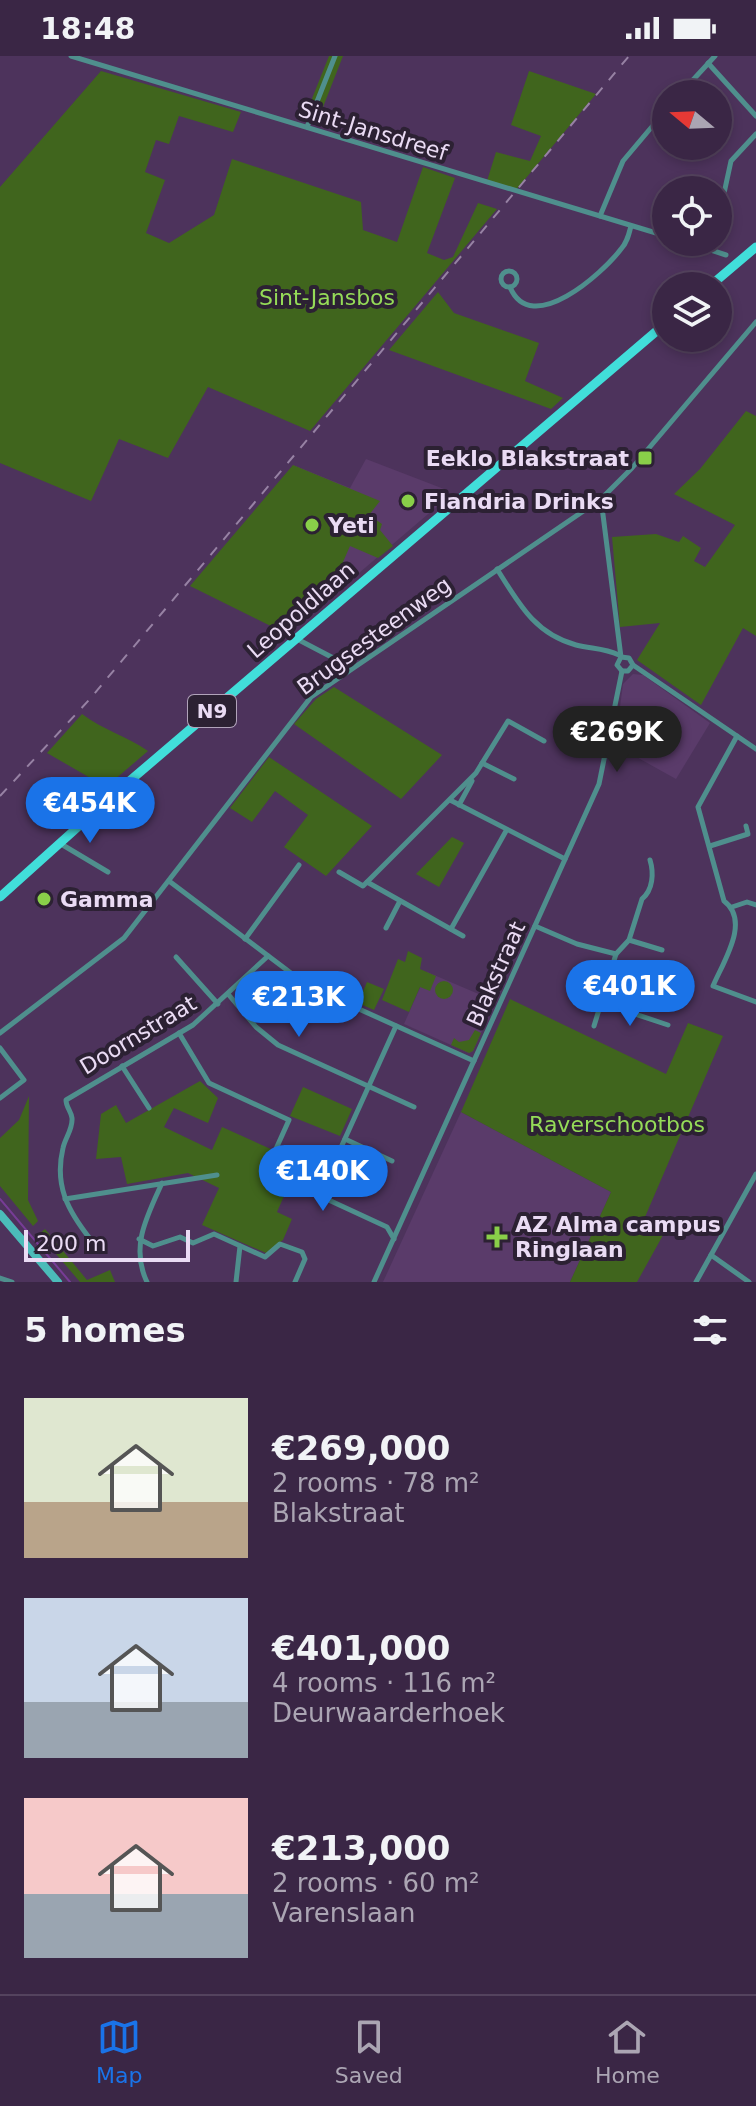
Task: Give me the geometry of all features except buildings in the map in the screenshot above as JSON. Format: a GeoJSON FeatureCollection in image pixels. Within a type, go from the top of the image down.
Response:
{"type":"FeatureCollection","features":[{"type":"Feature","properties":{"kind":"main road"},"geometry":{"type":"LineString","coordinates":[[727,272],[756,247]]}},
{"type":"Feature","properties":{"kind":"main road","name":"Leopoldlaan"},"geometry":{"type":"LineString","coordinates":[[0,897],[58,843],[652,335]]}},
{"type":"Feature","properties":{"kind":"main road"},"geometry":{"type":"LineString","coordinates":[[0,1214],[58,1282]]}},
{"type":"Feature","properties":{"kind":"street","name":"Sint-Jansdreef"},"geometry":{"type":"LineString","coordinates":[[71,56],[652,232]]}},
{"type":"Feature","properties":{"kind":"street"},"geometry":{"type":"LineString","coordinates":[[307,127],[335,56]]}},
{"type":"Feature","properties":{"kind":"street"},"geometry":{"type":"LineString","coordinates":[[693,80],[715,56]]}},
{"type":"Feature","properties":{"kind":"street"},"geometry":{"type":"LineString","coordinates":[[708,63],[756,116]]}},
{"type":"Feature","properties":{"kind":"street"},"geometry":{"type":"LineString","coordinates":[[600,216],[623,161],[652,127]]}},
{"type":"Feature","properties":{"kind":"street"},"geometry":{"type":"LineString","coordinates":[[728,176],[731,161],[756,134]]}},
{"type":"Feature","properties":{"kind":"street"},"geometry":{"type":"LineString","coordinates":[[510,287],[517,298],[530,304],[547,306],[561,301],[623,248],[631,226]]}},
{"type":"Feature","properties":{"kind":"street","name":"Brugsesteenweg"},"geometry":{"type":"LineString","coordinates":[[0,1033],[111,950],[169,881],[301,708],[349,670],[601,499],[622,479],[756,322]]}},
{"type":"Feature","properties":{"kind":"street"},"geometry":{"type":"LineString","coordinates":[[601,499],[621,656],[617,665],[622,671],[628,671],[633,665]]}},
{"type":"Feature","properties":{"kind":"street"},"geometry":{"type":"LineString","coordinates":[[497,569],[541,630],[556,639],[604,648],[629,658],[633,665],[756,749]]}},
{"type":"Feature","properties":{"kind":"street"},"geometry":{"type":"LineString","coordinates":[[296,639],[341,662],[349,670]]}},
{"type":"Feature","properties":{"kind":"street","name":"Blakstraat"},"geometry":{"type":"LineString","coordinates":[[374,1282],[599,784],[622,671]]}},
{"type":"Feature","properties":{"kind":"street"},"geometry":{"type":"LineString","coordinates":[[459,805],[508,721],[544,741]]}},
{"type":"Feature","properties":{"kind":"street"},"geometry":{"type":"LineString","coordinates":[[737,736],[698,807],[724,901],[732,907],[737,927],[713,986],[756,1002]]}},
{"type":"Feature","properties":{"kind":"street"},"geometry":{"type":"LineString","coordinates":[[482,763],[514,779]]}},
{"type":"Feature","properties":{"kind":"street"},"geometry":{"type":"LineString","coordinates":[[339,872],[363,886],[476,773]]}},
{"type":"Feature","properties":{"kind":"street"},"geometry":{"type":"LineString","coordinates":[[450,800],[565,859]]}},
{"type":"Feature","properties":{"kind":"street"},"geometry":{"type":"LineString","coordinates":[[710,846],[748,834],[746,826]]}},
{"type":"Feature","properties":{"kind":"street"},"geometry":{"type":"LineString","coordinates":[[451,929],[506,831]]}},
{"type":"Feature","properties":{"kind":"street"},"geometry":{"type":"LineString","coordinates":[[58,843],[108,872]]}},
{"type":"Feature","properties":{"kind":"street"},"geometry":{"type":"LineString","coordinates":[[594,1026],[616,954],[629,940],[654,872],[650,860]]}},
{"type":"Feature","properties":{"kind":"street"},"geometry":{"type":"LineString","coordinates":[[245,939],[299,865]]}},
{"type":"Feature","properties":{"kind":"street"},"geometry":{"type":"LineString","coordinates":[[169,881],[308,986],[474,1061]]}},
{"type":"Feature","properties":{"kind":"street"},"geometry":{"type":"LineString","coordinates":[[367,882],[463,936]]}},
{"type":"Feature","properties":{"kind":"street"},"geometry":{"type":"LineString","coordinates":[[386,928],[400,901]]}},
{"type":"Feature","properties":{"kind":"street"},"geometry":{"type":"LineString","coordinates":[[732,907],[747,902],[756,905]]}},
{"type":"Feature","properties":{"kind":"street"},"geometry":{"type":"LineString","coordinates":[[535,926],[577,944],[616,954]]}},
{"type":"Feature","properties":{"kind":"street"},"geometry":{"type":"LineString","coordinates":[[629,940],[662,950]]}},
{"type":"Feature","properties":{"kind":"street","name":"Doornstraat"},"geometry":{"type":"LineString","coordinates":[[91,1240],[67,1210],[58,1184],[63,1145],[69,1135],[72,1116],[66,1100],[179,1033],[218,1004],[268,956]]}},
{"type":"Feature","properties":{"kind":"street"},"geometry":{"type":"LineString","coordinates":[[176,957],[218,1004]]}},
{"type":"Feature","properties":{"kind":"street"},"geometry":{"type":"LineString","coordinates":[[228,994],[256,1027],[278,1045],[414,1107]]}},
{"type":"Feature","properties":{"kind":"street"},"geometry":{"type":"LineString","coordinates":[[602,1003],[668,1025]]}},
{"type":"Feature","properties":{"kind":"street"},"geometry":{"type":"LineString","coordinates":[[319,1196],[396,1026]]}},
{"type":"Feature","properties":{"kind":"street"},"geometry":{"type":"LineString","coordinates":[[179,1033],[209,1083],[289,1120],[266,1171],[387,1227],[400,1225]]}},
{"type":"Feature","properties":{"kind":"street"},"geometry":{"type":"LineString","coordinates":[[0,1048],[24,1080],[0,1098]]}},
{"type":"Feature","properties":{"kind":"street"},"geometry":{"type":"LineString","coordinates":[[122,1066],[149,1108]]}},
{"type":"Feature","properties":{"kind":"street"},"geometry":{"type":"LineString","coordinates":[[345,1139],[392,1161]]}},
{"type":"Feature","properties":{"kind":"street"},"geometry":{"type":"LineString","coordinates":[[696,1282],[756,1174]]}},
{"type":"Feature","properties":{"kind":"street"},"geometry":{"type":"LineString","coordinates":[[65,1199],[217,1175]]}},
{"type":"Feature","properties":{"kind":"street"},"geometry":{"type":"LineString","coordinates":[[147,1282],[141,1263],[139,1239],[162,1182]]}},
{"type":"Feature","properties":{"kind":"street"},"geometry":{"type":"LineString","coordinates":[[387,1227],[394,1239]]}},
{"type":"Feature","properties":{"kind":"street"},"geometry":{"type":"LineString","coordinates":[[139,1239],[153,1246],[180,1237],[193,1243],[214,1234],[265,1257],[280,1244],[302,1252],[305,1259],[295,1282]]}},
{"type":"Feature","properties":{"kind":"street"},"geometry":{"type":"LineString","coordinates":[[236,1282],[240,1246]]}},
{"type":"Feature","properties":{"kind":"street"},"geometry":{"type":"LineString","coordinates":[[711,1255],[749,1282]]}},
{"type":"Feature","properties":{"kind":"street"},"geometry":{"type":"LineString","coordinates":[[0,1278],[12,1282]]}},
{"type":"Feature","properties":{"kind":"shaded area"},"geometry":{"type":"Polygon","coordinates":[[[366,459],[444,489],[441,495],[448,497],[359,573],[334,558],[293,465],[350,488],[366,459]]]}},
{"type":"Feature","properties":{"kind":"shaded area"},"geometry":{"type":"Polygon","coordinates":[[[633,674],[643,675],[710,723],[676,779],[615,745],[623,684],[633,674]]]}},
{"type":"Feature","properties":{"kind":"shaded area"},"geometry":{"type":"Polygon","coordinates":[[[427,972],[495,1001],[473,1051],[469,1053],[404,1024],[427,972]]]}},
{"type":"Feature","properties":{"kind":"shaded area","name":"AZ Alma campus Ringlaan"},"geometry":{"type":"Polygon","coordinates":[[[461,1112],[611,1192],[570,1282],[383,1282],[461,1112]]]}},
{"type":"Feature","properties":{"kind":"green space"},"geometry":{"type":"Polygon","coordinates":[[[329,56],[343,56],[316,125],[303,121],[329,56]]]}},
{"type":"Feature","properties":{"kind":"green space"},"geometry":{"type":"Polygon","coordinates":[[[101,71],[241,112],[233,132],[179,116],[169,144],[156,140],[145,172],[165,180],[146,233],[169,243],[214,215],[232,159],[361,202],[363,230],[397,242],[423,167],[455,178],[427,253],[444,260],[453,257],[478,203],[497,209],[310,431],[208,387],[168,458],[119,439],[91,501],[0,463],[0,187],[101,71]]]}},
{"type":"Feature","properties":{"kind":"green space"},"geometry":{"type":"Polygon","coordinates":[[[529,71],[596,94],[516,190],[487,181],[496,152],[530,161],[541,136],[511,125],[529,71]]]}},
{"type":"Feature","properties":{"kind":"green space","name":"Sint-Jansbos"},"geometry":{"type":"Polygon","coordinates":[[[438,292],[454,313],[539,343],[525,381],[563,398],[551,409],[389,350],[438,292]]]}},
{"type":"Feature","properties":{"kind":"green space"},"geometry":{"type":"Polygon","coordinates":[[[746,411],[756,416],[756,636],[743,628],[701,705],[637,660],[660,623],[620,627],[612,537],[656,534],[679,542],[683,536],[701,548],[694,561],[705,567],[735,525],[674,494],[700,469],[746,411]]]}},
{"type":"Feature","properties":{"kind":"green space"},"geometry":{"type":"Polygon","coordinates":[[[293,465],[380,501],[369,515],[382,524],[380,530],[393,546],[378,558],[350,546],[343,562],[359,573],[287,634],[190,586],[293,465]]]}},
{"type":"Feature","properties":{"kind":"green space"},"geometry":{"type":"Polygon","coordinates":[[[334,687],[442,755],[401,799],[294,724],[316,699],[334,687]]]}},
{"type":"Feature","properties":{"kind":"green space"},"geometry":{"type":"Polygon","coordinates":[[[82,714],[148,751],[106,787],[47,753],[82,714]]]}},
{"type":"Feature","properties":{"kind":"green space"},"geometry":{"type":"Polygon","coordinates":[[[269,757],[372,826],[326,876],[284,847],[308,815],[275,791],[252,822],[230,808],[269,757]]]}},
{"type":"Feature","properties":{"kind":"green space"},"geometry":{"type":"Polygon","coordinates":[[[452,837],[464,843],[439,887],[416,874],[452,837]]]}},
{"type":"Feature","properties":{"kind":"green space"},"geometry":{"type":"Polygon","coordinates":[[[408,951],[422,958],[420,969],[436,976],[430,991],[420,987],[409,1012],[382,1000],[398,959],[405,962],[408,951]]]}},
{"type":"Feature","properties":{"kind":"green space"},"geometry":{"type":"Polygon","coordinates":[[[444,981],[453,990],[444,999],[435,990],[444,981]]]}},
{"type":"Feature","properties":{"kind":"green space"},"geometry":{"type":"Polygon","coordinates":[[[367,982],[384,989],[374,1010],[358,1003],[367,982]]]}},
{"type":"Feature","properties":{"kind":"green space","name":"Raverschootbos"},"geometry":{"type":"Polygon","coordinates":[[[510,999],[666,1074],[688,1023],[723,1036],[645,1217],[667,1228],[637,1282],[570,1282],[611,1192],[461,1112],[510,999]]]}},
{"type":"Feature","properties":{"kind":"green space"},"geometry":{"type":"Polygon","coordinates":[[[475,1030],[481,1033],[473,1051],[469,1053],[451,1045],[454,1038],[459,1042],[469,1040],[475,1030]]]}},
{"type":"Feature","properties":{"kind":"green space"},"geometry":{"type":"Polygon","coordinates":[[[200,1081],[218,1098],[208,1123],[174,1108],[164,1127],[212,1150],[222,1127],[273,1150],[262,1175],[288,1187],[277,1212],[292,1219],[283,1240],[266,1253],[202,1225],[219,1188],[188,1173],[127,1184],[121,1157],[96,1159],[101,1114],[116,1105],[126,1123],[200,1081]]]}},
{"type":"Feature","properties":{"kind":"green space"},"geometry":{"type":"Polygon","coordinates":[[[303,1087],[352,1109],[340,1136],[290,1116],[303,1087]]]}},
{"type":"Feature","properties":{"kind":"green space"},"geometry":{"type":"Polygon","coordinates":[[[29,1096],[28,1200],[38,1221],[33,1226],[0,1186],[0,1138],[19,1120],[29,1096]]]}},
{"type":"Feature","properties":{"kind":"green space"},"geometry":{"type":"Polygon","coordinates":[[[45,1229],[87,1280],[110,1270],[115,1282],[80,1282],[39,1234],[45,1229]]]}},
{"type":"Feature","properties":{"kind":"waterway"},"geometry":{"type":"LineString","coordinates":[[0,1199],[70,1282]]}},
{"type":"Feature","properties":{"kind":"railway"},"geometry":{"type":"LineString","coordinates":[[0,796],[89,700],[629,56]]}},
{"type":"Feature","properties":{"kind":"place","name":"Eeklo Blakstraat"},"geometry":{"type":"Point","coordinates":[645,458]}},
{"type":"Feature","properties":{"kind":"place","name":"Flandria Drinks"},"geometry":{"type":"Point","coordinates":[408,501]}},
{"type":"Feature","properties":{"kind":"place","name":"Yeti"},"geometry":{"type":"Point","coordinates":[312,525]}},
{"type":"Feature","properties":{"kind":"place","name":"Gamma"},"geometry":{"type":"Point","coordinates":[44,899]}},
{"type":"Feature","properties":{"kind":"place","name":"AZ Alma campus Ringlaan"},"geometry":{"type":"Point","coordinates":[497,1237]}}]}
